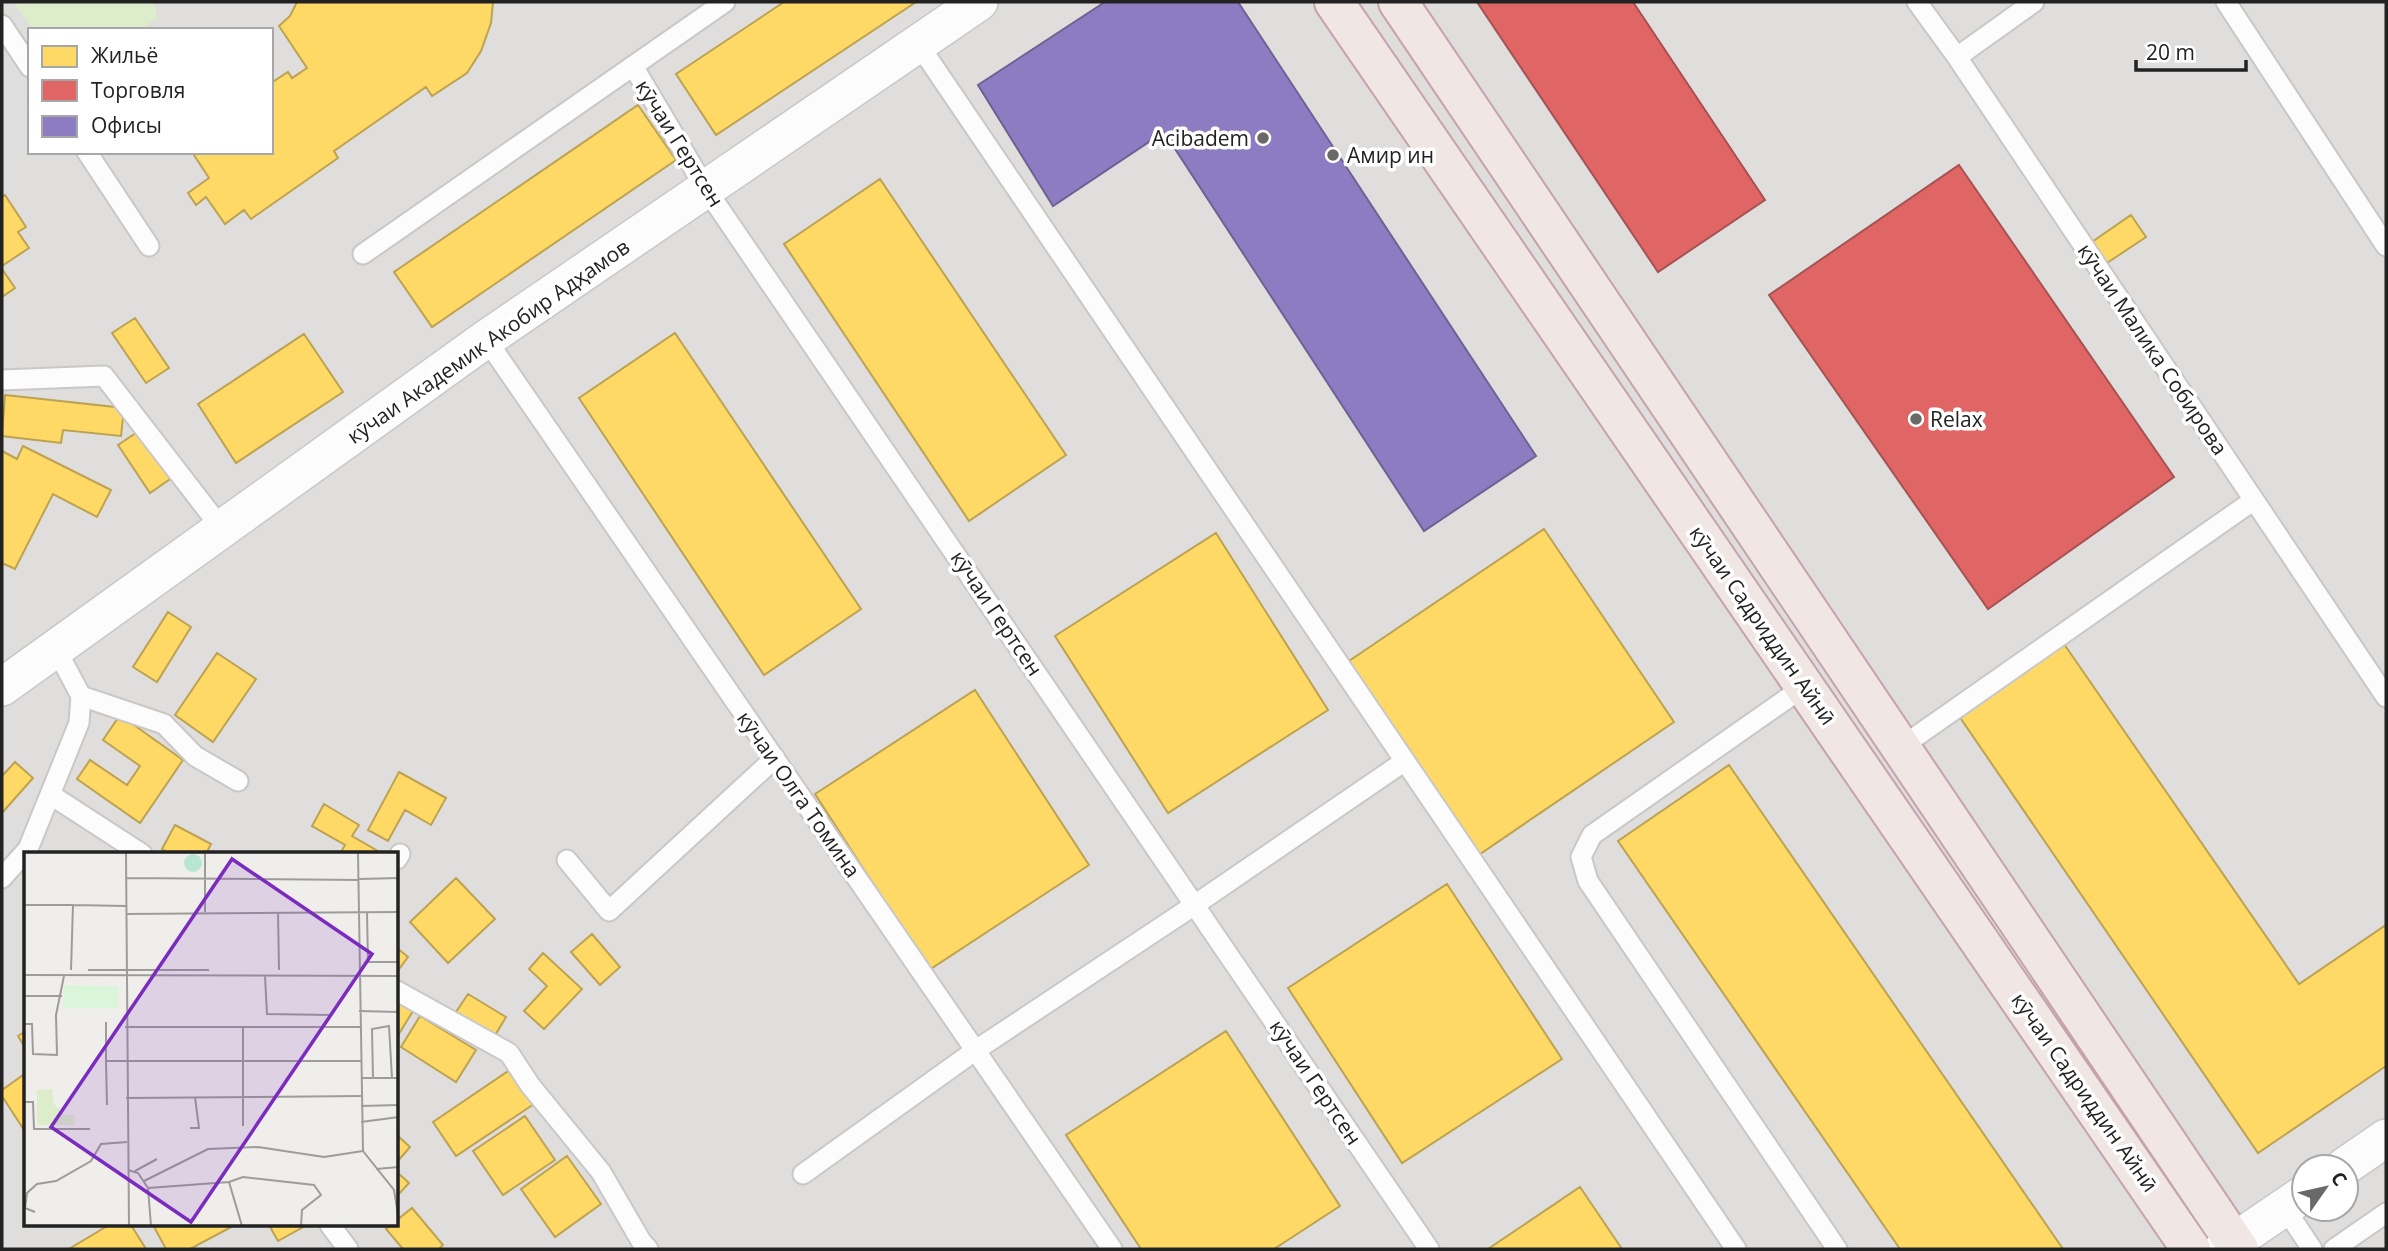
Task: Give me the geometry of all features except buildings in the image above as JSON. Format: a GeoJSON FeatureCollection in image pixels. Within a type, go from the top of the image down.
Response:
{"type":"FeatureCollection","features":[{"type":"Feature","properties":{"kind":"highway","name":"кӯчаи Садриддин Айнӣ"},"geometry":{"type":"LineString","coordinates":[[1334,2],[2192,1249]]}},
{"type":"Feature","properties":{"kind":"highway","name":"кӯчаи Садриддин Айнӣ"},"geometry":{"type":"LineString","coordinates":[[1398,2],[1900,747],[2232,1247]]}},
{"type":"Feature","properties":{"kind":"street","name":"кӯчаи Академик Акобир Адҳамов"},"geometry":{"type":"LineString","coordinates":[[2,687],[486,339],[979,2]]}},
{"type":"Feature","properties":{"kind":"street"},"geometry":{"type":"LineString","coordinates":[[2360,1156],[2386,1138]]}},
{"type":"Feature","properties":{"kind":"street"},"geometry":{"type":"LineString","coordinates":[[2232,1247],[2290,1204]]}},
{"type":"Feature","properties":{"kind":"lane","name":"кӯчаи Гертсен"},"geometry":{"type":"LineString","coordinates":[[725,2],[633,66],[706,189],[1429,1249]]}},
{"type":"Feature","properties":{"kind":"lane","name":"кӯчаи Малика Собирова"},"geometry":{"type":"LineString","coordinates":[[1917,2],[1957,57],[2386,697]]}},
{"type":"Feature","properties":{"kind":"lane"},"geometry":{"type":"LineString","coordinates":[[1957,57],[2034,2]]}},
{"type":"Feature","properties":{"kind":"lane"},"geometry":{"type":"LineString","coordinates":[[2226,2],[2386,246]]}},
{"type":"Feature","properties":{"kind":"lane"},"geometry":{"type":"LineString","coordinates":[[2,25],[28,64]]}},
{"type":"Feature","properties":{"kind":"lane"},"geometry":{"type":"LineString","coordinates":[[919,45],[1736,1249]]}},
{"type":"Feature","properties":{"kind":"lane"},"geometry":{"type":"LineString","coordinates":[[363,254],[633,66]]}},
{"type":"Feature","properties":{"kind":"lane"},"geometry":{"type":"LineString","coordinates":[[88,154],[149,246]]}},
{"type":"Feature","properties":{"kind":"lane","name":"кӯчаи Олга Томина"},"geometry":{"type":"LineString","coordinates":[[486,339],[1112,1249]]}},
{"type":"Feature","properties":{"kind":"lane"},"geometry":{"type":"LineString","coordinates":[[2,380],[104,376],[222,529]]}},
{"type":"Feature","properties":{"kind":"lane"},"geometry":{"type":"LineString","coordinates":[[1900,747],[2254,500]]}},
{"type":"Feature","properties":{"kind":"lane"},"geometry":{"type":"LineString","coordinates":[[31,851],[79,723],[81,696],[56,649]]}},
{"type":"Feature","properties":{"kind":"lane"},"geometry":{"type":"LineString","coordinates":[[1805,686],[1592,835],[1581,857],[1588,881],[1837,1249]]}},
{"type":"Feature","properties":{"kind":"lane"},"geometry":{"type":"LineString","coordinates":[[81,696],[164,724],[195,756],[238,781]]}},
{"type":"Feature","properties":{"kind":"lane"},"geometry":{"type":"LineString","coordinates":[[567,860],[609,911],[775,758]]}},
{"type":"Feature","properties":{"kind":"lane"},"geometry":{"type":"LineString","coordinates":[[803,1174],[976,1050],[1405,761]]}},
{"type":"Feature","properties":{"kind":"lane"},"geometry":{"type":"LineString","coordinates":[[51,795],[139,852]]}},
{"type":"Feature","properties":{"kind":"lane"},"geometry":{"type":"LineString","coordinates":[[2,878],[24,858]]}},
{"type":"Feature","properties":{"kind":"lane"},"geometry":{"type":"LineString","coordinates":[[399,992],[509,1053],[530,1085],[601,1172],[648,1249]]}},
{"type":"Feature","properties":{"kind":"lane"},"geometry":{"type":"LineString","coordinates":[[2334,1249],[2386,1213]]}},
{"type":"Feature","properties":{"kind":"lane"},"geometry":{"type":"LineString","coordinates":[[2302,1223],[2312,1249]]}},
{"type":"Feature","properties":{"kind":"lane"},"geometry":{"type":"LineString","coordinates":[[331,1226],[348,1249]]}},
{"type":"Feature","properties":{"kind":"shaded area"},"geometry":{"type":"Polygon","coordinates":[[[2,2],[2386,2],[2386,1249],[2,1249],[2,2]]]}},
{"type":"Feature","properties":{"kind":"green space"},"geometry":{"type":"Polygon","coordinates":[[[14,2],[154,2],[157,18],[143,28],[32,28],[14,2]]]}},
{"type":"Feature","properties":{"kind":"place","name":"Acibadem"},"geometry":{"type":"Point","coordinates":[1263,138]}},
{"type":"Feature","properties":{"kind":"place","name":"Амир ин"},"geometry":{"type":"Point","coordinates":[1333,155]}},
{"type":"Feature","properties":{"kind":"place","name":"Relax"},"geometry":{"type":"Point","coordinates":[1916,419]}}]}
